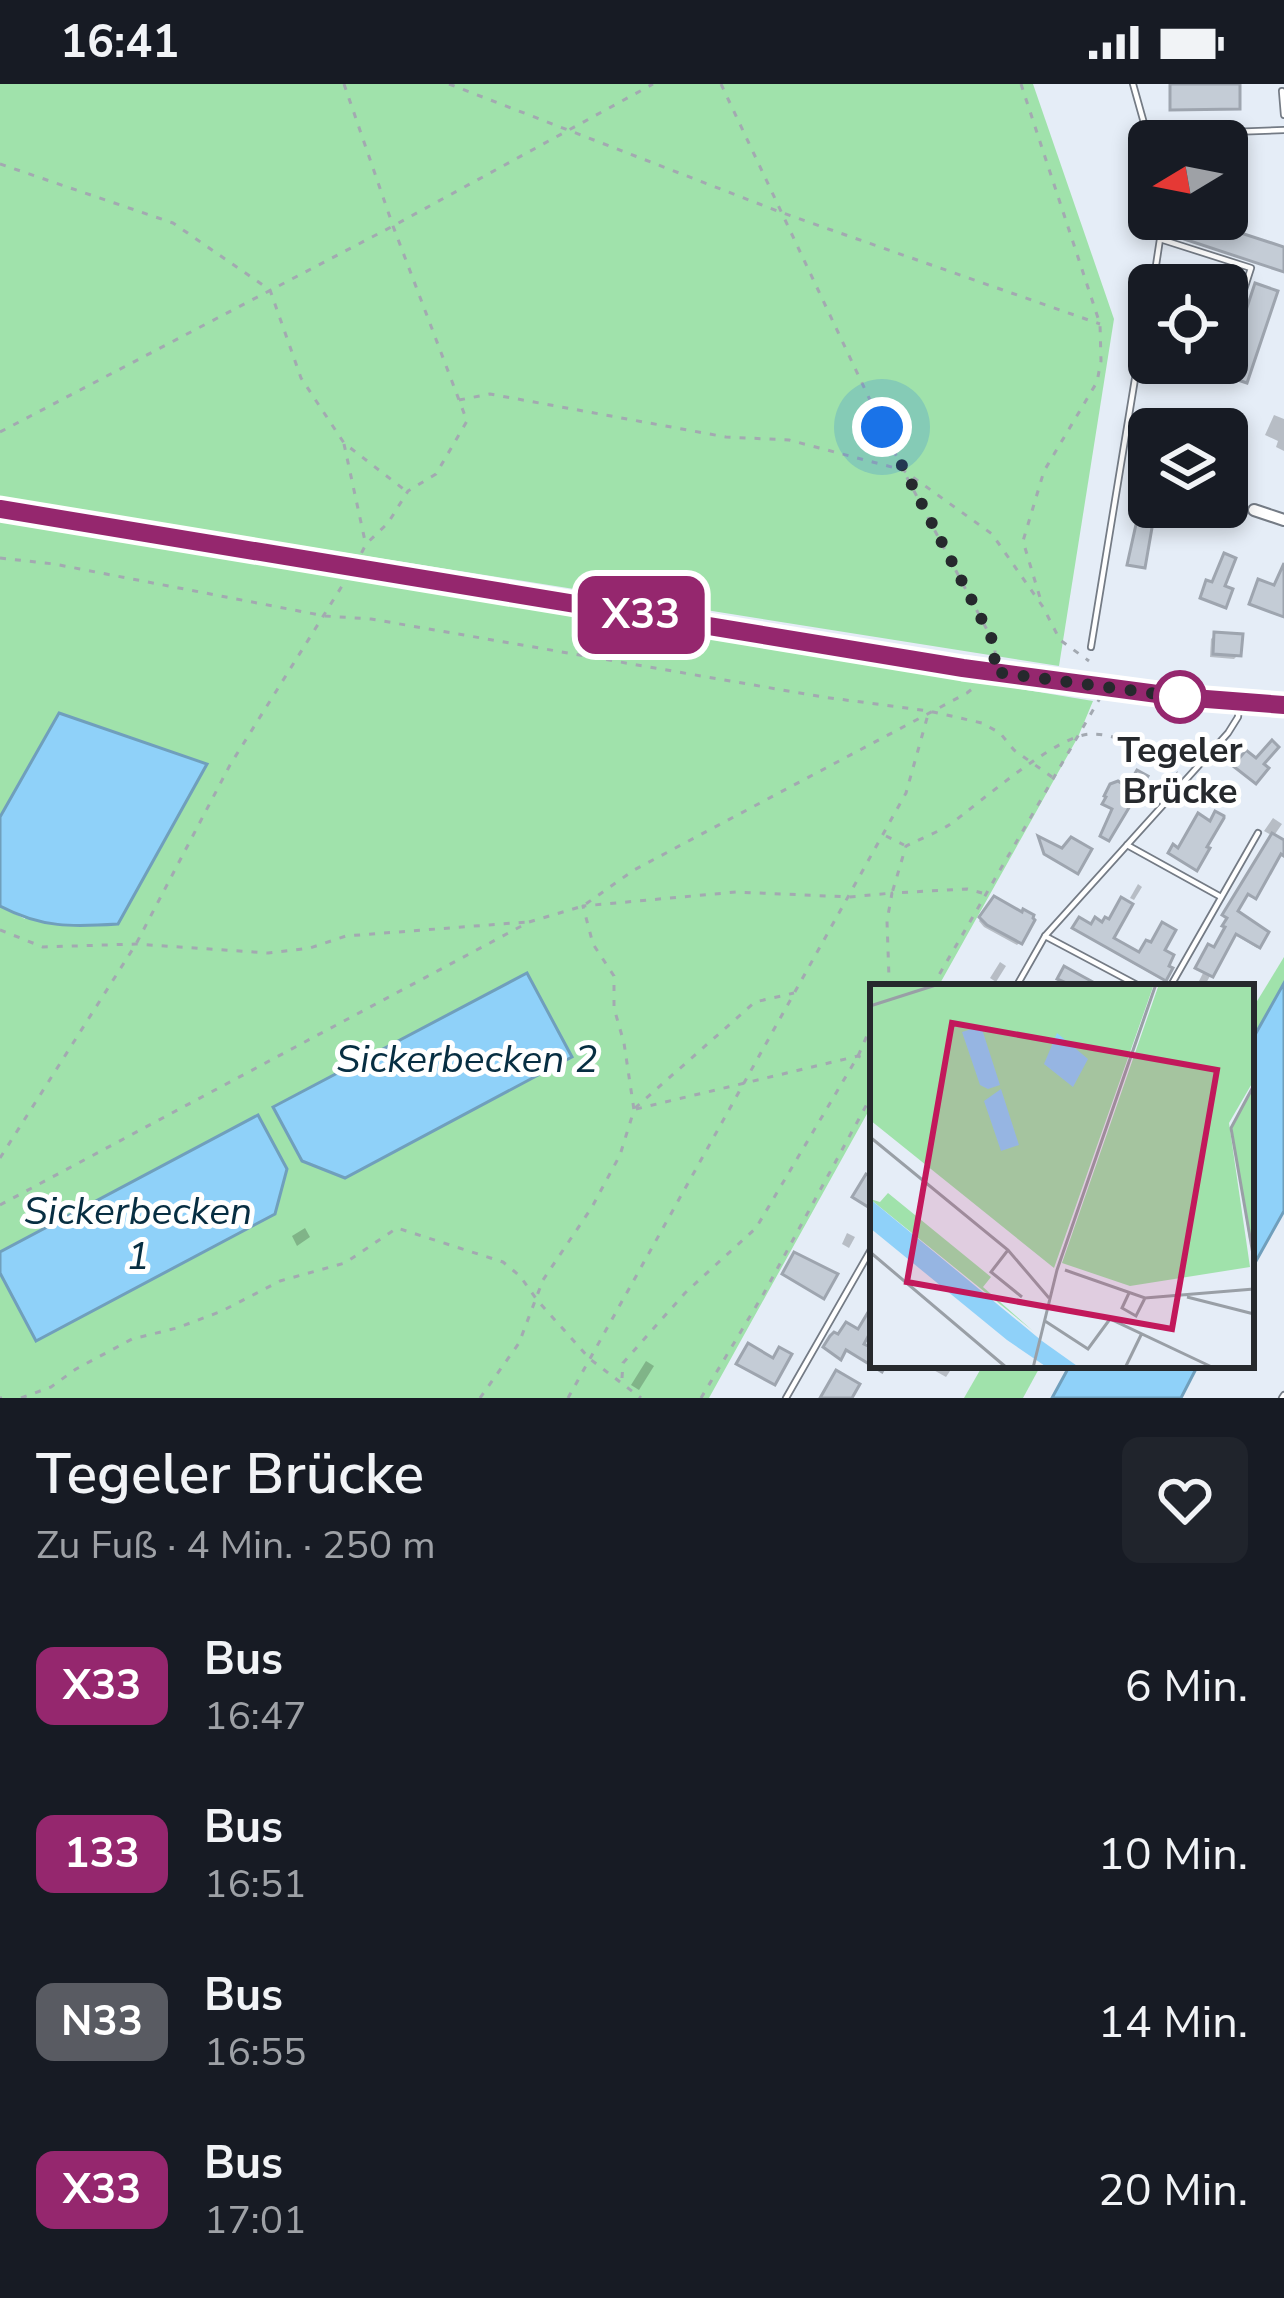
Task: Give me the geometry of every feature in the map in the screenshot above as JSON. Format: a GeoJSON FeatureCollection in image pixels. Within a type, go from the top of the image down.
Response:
{"type":"FeatureCollection","features":[{"type":"Feature","properties":{"kind":"main road"},"geometry":{"type":"LineString","coordinates":[[0,509],[989,671],[1284,705]]}},
{"type":"Feature","properties":{"kind":"street"},"geometry":{"type":"LineString","coordinates":[[1254,510],[1284,520]]}},
{"type":"Feature","properties":{"kind":"lane"},"geometry":{"type":"LineString","coordinates":[[1133,84],[1144,120]]}},
{"type":"Feature","properties":{"kind":"lane"},"geometry":{"type":"LineString","coordinates":[[1282,91],[1284,115]]}},
{"type":"Feature","properties":{"kind":"lane"},"geometry":{"type":"LineString","coordinates":[[1248,132],[1284,130]]}},
{"type":"Feature","properties":{"kind":"lane"},"geometry":{"type":"LineString","coordinates":[[1163,240],[1238,264]]}},
{"type":"Feature","properties":{"kind":"lane"},"geometry":{"type":"LineString","coordinates":[[1090,647],[1134,384]]}},
{"type":"Feature","properties":{"kind":"lane"},"geometry":{"type":"LineString","coordinates":[[1018,984],[1045,936],[1228,734],[1238,717],[1239,702]]}},
{"type":"Feature","properties":{"kind":"lane"},"geometry":{"type":"LineString","coordinates":[[1172,984],[1258,832]]}},
{"type":"Feature","properties":{"kind":"lane"},"geometry":{"type":"LineString","coordinates":[[1127,845],[1221,897]]}},
{"type":"Feature","properties":{"kind":"lane"},"geometry":{"type":"LineString","coordinates":[[1045,936],[1135,984]]}},
{"type":"Feature","properties":{"kind":"lane"},"geometry":{"type":"LineString","coordinates":[[786,1398],[870,1252]]}},
{"type":"Feature","properties":{"kind":"path"},"geometry":{"type":"LineString","coordinates":[[0,1158],[136,944],[230,765],[366,544],[388,523],[408,491],[436,475],[466,421],[344,84]]}},
{"type":"Feature","properties":{"kind":"path"},"geometry":{"type":"LineString","coordinates":[[449,84],[780,212],[1100,324]]}},
{"type":"Feature","properties":{"kind":"path"},"geometry":{"type":"LineString","coordinates":[[0,432],[653,84]]}},
{"type":"Feature","properties":{"kind":"path"},"geometry":{"type":"LineString","coordinates":[[583,906],[634,869],[967,693],[989,671],[995,645],[903,470],[721,84]]}},
{"type":"Feature","properties":{"kind":"path"},"geometry":{"type":"LineString","coordinates":[[1021,84],[1100,324],[1097,382],[1044,471],[1023,542],[1043,607]]}},
{"type":"Feature","properties":{"kind":"path"},"geometry":{"type":"LineString","coordinates":[[0,164],[173,223],[270,290],[301,378],[344,442],[408,491]]}},
{"type":"Feature","properties":{"kind":"path"},"geometry":{"type":"LineString","coordinates":[[457,400],[490,394],[726,436],[789,440],[903,470],[992,535],[1043,607],[1060,640],[1089,661]]}},
{"type":"Feature","properties":{"kind":"path"},"geometry":{"type":"LineString","coordinates":[[344,442],[366,544]]}},
{"type":"Feature","properties":{"kind":"path"},"geometry":{"type":"LineString","coordinates":[[0,557],[325,616],[393,623],[929,711],[982,723],[1052,777]]}},
{"type":"Feature","properties":{"kind":"path"},"geometry":{"type":"LineString","coordinates":[[934,984],[1100,698],[1100,687]]}},
{"type":"Feature","properties":{"kind":"path"},"geometry":{"type":"LineString","coordinates":[[568,1398],[884,835],[906,793],[929,711]]}},
{"type":"Feature","properties":{"kind":"path"},"geometry":{"type":"LineString","coordinates":[[887,984],[887,922],[906,846],[944,828],[1076,735],[1102,735],[1129,743],[1186,779]]}},
{"type":"Feature","properties":{"kind":"path"},"geometry":{"type":"LineString","coordinates":[[884,835],[906,846]]}},
{"type":"Feature","properties":{"kind":"path"},"geometry":{"type":"LineString","coordinates":[[0,1205],[529,922],[583,906],[736,892],[850,897],[967,889],[984,893]]}},
{"type":"Feature","properties":{"kind":"path"},"geometry":{"type":"LineString","coordinates":[[480,1398],[519,1343],[543,1280],[620,1155],[634,1110],[614,1008],[614,976],[593,944],[583,906]]}},
{"type":"Feature","properties":{"kind":"path"},"geometry":{"type":"LineString","coordinates":[[0,930],[43,946],[136,944],[268,953],[310,948],[346,936],[529,922]]}},
{"type":"Feature","properties":{"kind":"path"},"geometry":{"type":"LineString","coordinates":[[634,1110],[755,1002],[794,993]]}},
{"type":"Feature","properties":{"kind":"path"},"geometry":{"type":"LineString","coordinates":[[622,1382],[622,1363],[685,1293],[756,1228],[870,1029]]}},
{"type":"Feature","properties":{"kind":"path"},"geometry":{"type":"LineString","coordinates":[[634,1110],[858,1056],[870,1061]]}},
{"type":"Feature","properties":{"kind":"path"},"geometry":{"type":"LineString","coordinates":[[701,1398],[870,1099]]}},
{"type":"Feature","properties":{"kind":"path"},"geometry":{"type":"LineString","coordinates":[[21,1398],[36,1395],[132,1339],[222,1311],[280,1281],[345,1263],[398,1228],[503,1262],[590,1359],[641,1398]]}},
{"type":"Feature","properties":{"kind":"green space"},"geometry":{"type":"Polygon","coordinates":[[[0,84],[1033,84],[1114,319],[1059,666],[0,498],[0,84]]]}},
{"type":"Feature","properties":{"kind":"green space"},"geometry":{"type":"Polygon","coordinates":[[[0,520],[1093,701],[1078,737],[940,984],[870,984],[870,1108],[709,1398],[0,1398],[0,1273],[37,1341],[287,1169],[257,1116],[0,1252],[0,906],[25,919],[59,714],[0,817],[0,520]]]}},
{"type":"Feature","properties":{"kind":"green space"},"geometry":{"type":"Polygon","coordinates":[[[1284,957],[1284,983],[1254,1037],[1254,1006],[1284,957]]]}},
{"type":"Feature","properties":{"kind":"green space"},"geometry":{"type":"Polygon","coordinates":[[[981,1368],[1039,1368],[1023,1398],[964,1398],[981,1368]]]}},
{"type":"Feature","properties":{"kind":"water"},"geometry":{"type":"Polygon","coordinates":[[[59,713],[207,764],[118,924],[58,924],[0,906],[0,817],[59,713]]]}},
{"type":"Feature","properties":{"kind":"water","name":"Sickerbecken 2"},"geometry":{"type":"Polygon","coordinates":[[[527,973],[572,1057],[345,1178],[302,1161],[273,1107],[527,973]]]}},
{"type":"Feature","properties":{"kind":"water"},"geometry":{"type":"Polygon","coordinates":[[[1284,983],[1284,1211],[1254,1265],[1254,1037],[1284,983]]]}},
{"type":"Feature","properties":{"kind":"water","name":"Sickerbecken 1"},"geometry":{"type":"Polygon","coordinates":[[[258,1115],[287,1169],[275,1214],[36,1341],[0,1273],[0,1252],[258,1115]]]}},
{"type":"Feature","properties":{"kind":"water"},"geometry":{"type":"Polygon","coordinates":[[[1068,1368],[1196,1368],[1181,1398],[1052,1398],[1068,1368]]]}},
{"type":"Feature","properties":{"kind":"building"},"geometry":{"type":"Polygon","coordinates":[[[1170,84],[1240,84],[1240,109],[1170,110],[1170,84]]]}},
{"type":"Feature","properties":{"kind":"building"},"geometry":{"type":"Polygon","coordinates":[[[1248,235],[1284,247],[1284,272],[1187,240],[1248,240],[1248,235]]]}},
{"type":"Feature","properties":{"kind":"building"},"geometry":{"type":"Polygon","coordinates":[[[1255,283],[1278,291],[1248,380],[1248,304],[1255,283]]]}},
{"type":"Feature","properties":{"kind":"building"},"geometry":{"type":"Polygon","coordinates":[[[1135,528],[1152,528],[1145,568],[1127,565],[1135,528]]]}},
{"type":"Feature","properties":{"kind":"building"},"geometry":{"type":"Polygon","coordinates":[[[1224,553],[1236,558],[1225,586],[1233,589],[1226,608],[1200,598],[1224,553]]]}},
{"type":"Feature","properties":{"kind":"building"},"geometry":{"type":"Polygon","coordinates":[[[1284,563],[1284,617],[1249,604],[1258,579],[1274,585],[1284,563]]]}},
{"type":"Feature","properties":{"kind":"building"},"geometry":{"type":"Polygon","coordinates":[[[1214,632],[1243,634],[1241,656],[1213,654],[1214,632]]]}},
{"type":"Feature","properties":{"kind":"building"},"geometry":{"type":"Polygon","coordinates":[[[1272,740],[1279,747],[1264,764],[1269,768],[1256,784],[1233,766],[1246,750],[1256,758],[1272,740]]]}},
{"type":"Feature","properties":{"kind":"building"},"geometry":{"type":"Polygon","coordinates":[[[1137,770],[1148,776],[1109,841],[1100,836],[1112,809],[1102,804],[1104,796],[1110,784],[1118,781],[1127,787],[1137,770]]]}},
{"type":"Feature","properties":{"kind":"building"},"geometry":{"type":"Polygon","coordinates":[[[1215,811],[1224,818],[1197,871],[1168,853],[1173,844],[1178,848],[1198,813],[1210,821],[1215,811]]]}},
{"type":"Feature","properties":{"kind":"building"},"geometry":{"type":"Polygon","coordinates":[[[1272,833],[1284,840],[1284,856],[1281,854],[1256,899],[1248,894],[1238,911],[1269,932],[1260,948],[1236,934],[1213,977],[1195,968],[1208,944],[1214,947],[1225,927],[1227,918],[1222,915],[1272,833]]]}},
{"type":"Feature","properties":{"kind":"building"},"geometry":{"type":"Polygon","coordinates":[[[1038,836],[1062,848],[1071,837],[1092,849],[1078,874],[1044,854],[1038,836]]]}},
{"type":"Feature","properties":{"kind":"building"},"geometry":{"type":"Polygon","coordinates":[[[994,896],[1034,915],[1022,944],[979,917],[994,896]]]}},
{"type":"Feature","properties":{"kind":"building"},"geometry":{"type":"Polygon","coordinates":[[[1121,897],[1133,904],[1114,938],[1139,952],[1162,922],[1176,930],[1165,950],[1174,955],[1166,981],[1072,928],[1079,917],[1091,924],[1095,917],[1102,922],[1109,919],[1121,897]]]}},
{"type":"Feature","properties":{"kind":"building"},"geometry":{"type":"Polygon","coordinates":[[[1064,966],[1097,984],[1063,984],[1057,979],[1064,966]]]}},
{"type":"Feature","properties":{"kind":"building"},"geometry":{"type":"Polygon","coordinates":[[[866,1174],[870,1176],[870,1208],[852,1197],[866,1174]]]}},
{"type":"Feature","properties":{"kind":"building"},"geometry":{"type":"Polygon","coordinates":[[[794,1252],[838,1274],[824,1299],[782,1274],[794,1252]]]}},
{"type":"Feature","properties":{"kind":"building"},"geometry":{"type":"Polygon","coordinates":[[[870,1309],[870,1333],[864,1344],[870,1347],[870,1365],[846,1350],[841,1360],[823,1347],[846,1322],[858,1329],[870,1309]]]}},
{"type":"Feature","properties":{"kind":"building"},"geometry":{"type":"Polygon","coordinates":[[[748,1343],[773,1358],[779,1347],[792,1354],[775,1385],[736,1364],[748,1343]]]}},
{"type":"Feature","properties":{"kind":"building"},"geometry":{"type":"Polygon","coordinates":[[[836,1370],[860,1384],[852,1398],[820,1398],[836,1370]]]}},
{"type":"Feature","properties":{"kind":"bus line","name":"X33"},"geometry":{"type":"LineString","coordinates":[[0,509],[963,668],[1180,697],[1284,705]]}},
{"type":"Feature","properties":{"kind":"place","name":"Tegeler Brücke"},"geometry":{"type":"Point","coordinates":[1180,697]}},
{"type":"Feature","properties":{"kind":"route"},"geometry":{"type":"LineString","coordinates":[[882,427],[995,645],[994,672],[1180,697]]}}]}
